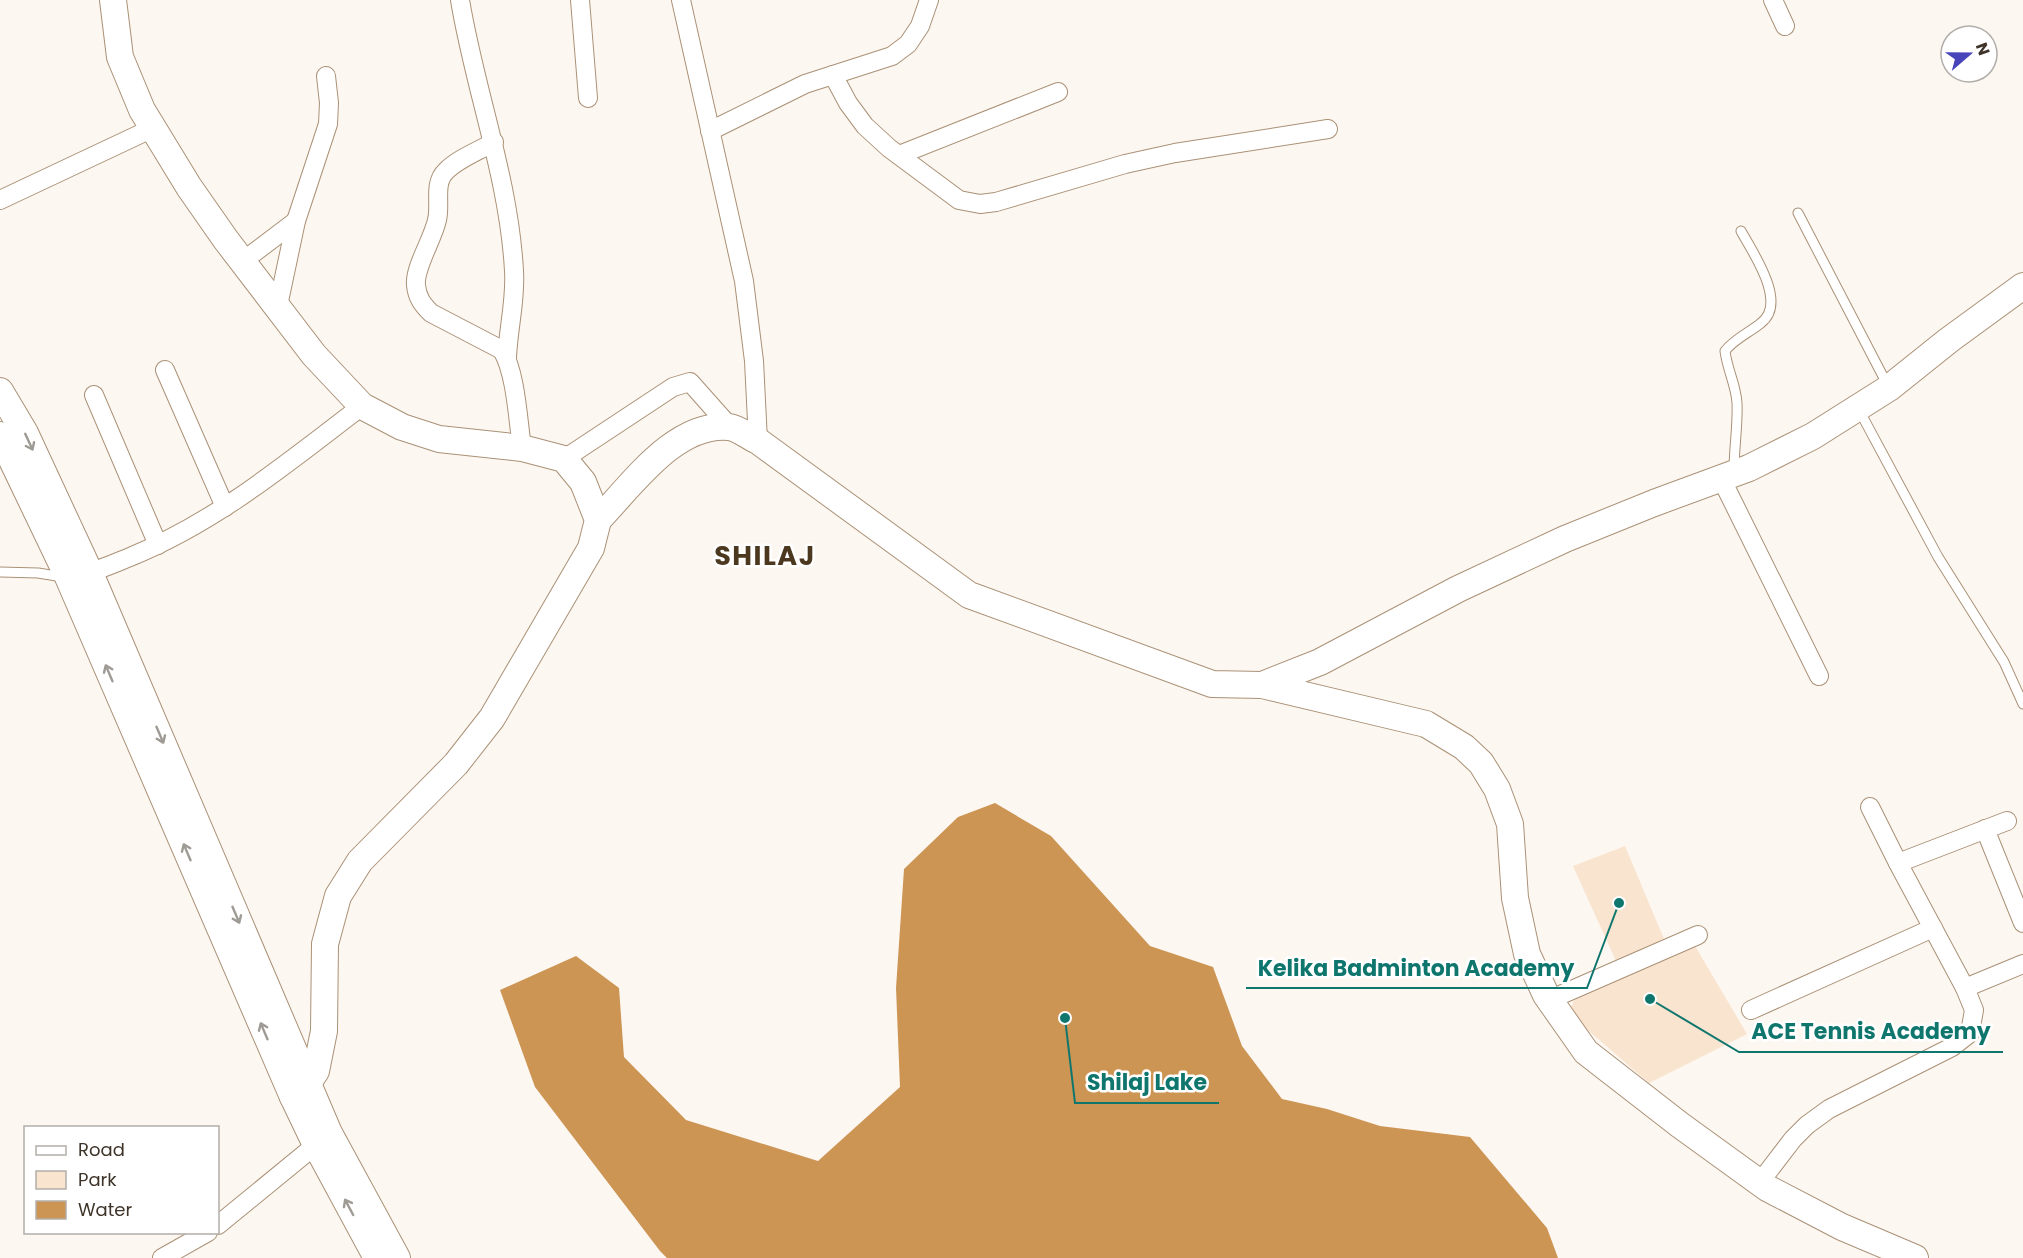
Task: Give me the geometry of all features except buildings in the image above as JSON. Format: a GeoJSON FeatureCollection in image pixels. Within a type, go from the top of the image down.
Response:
{"type":"FeatureCollection","features":[{"type":"Feature","properties":{"kind":"street"},"geometry":{"type":"LineString","coordinates":[[113,0],[120,57],[142,110],[189,187],[314,355],[362,406],[402,427],[439,439],[522,448],[564,459],[583,482],[598,520]]}},
{"type":"Feature","properties":{"kind":"street"},"geometry":{"type":"LineString","coordinates":[[460,0],[468,42],[494,142],[511,238],[514,273],[507,358]]}},
{"type":"Feature","properties":{"kind":"street"},"geometry":{"type":"LineString","coordinates":[[580,0],[588,98]]}},
{"type":"Feature","properties":{"kind":"street"},"geometry":{"type":"LineString","coordinates":[[681,0],[744,281],[754,361],[758,441]]}},
{"type":"Feature","properties":{"kind":"street"},"geometry":{"type":"LineString","coordinates":[[710,131],[805,84],[892,56],[908,44],[920,26],[928,0]]}},
{"type":"Feature","properties":{"kind":"street"},"geometry":{"type":"LineString","coordinates":[[1773,0],[1785,26]]}},
{"type":"Feature","properties":{"kind":"street"},"geometry":{"type":"LineString","coordinates":[[833,75],[848,103],[865,126],[959,200],[980,204],[996,202],[1125,164],[1175,153],[1219,148],[1328,129]]}},
{"type":"Feature","properties":{"kind":"street"},"geometry":{"type":"LineString","coordinates":[[278,306],[296,221],[328,124],[329,103],[326,76]]}},
{"type":"Feature","properties":{"kind":"street"},"geometry":{"type":"LineString","coordinates":[[899,155],[1058,92]]}},
{"type":"Feature","properties":{"kind":"street"},"geometry":{"type":"LineString","coordinates":[[0,201],[153,128]]}},
{"type":"Feature","properties":{"kind":"street"},"geometry":{"type":"LineString","coordinates":[[494,142],[445,171],[440,180],[438,216],[433,237],[416,273],[415,284],[422,304],[431,313],[494,345],[507,358],[511,371],[522,448]]}},
{"type":"Feature","properties":{"kind":"street"},"geometry":{"type":"LineString","coordinates":[[243,261],[296,221]]}},
{"type":"Feature","properties":{"kind":"street"},"geometry":{"type":"LineString","coordinates":[[1262,684],[1320,662],[1458,589],[1565,539],[1728,476],[1813,436],[1889,388],[1949,340],[2023,286]]}},
{"type":"Feature","properties":{"kind":"street"},"geometry":{"type":"LineString","coordinates":[[165,370],[225,507]]}},
{"type":"Feature","properties":{"kind":"street"},"geometry":{"type":"LineString","coordinates":[[564,459],[673,387],[690,382],[730,427],[758,441],[969,596],[1212,684],[1262,684],[1426,724],[1464,747],[1481,763],[1497,789],[1510,824],[1515,898],[1527,954],[1549,1000],[1586,1052],[1680,1125],[1760,1182],[1842,1227],[1915,1258]]}},
{"type":"Feature","properties":{"kind":"street"},"geometry":{"type":"LineString","coordinates":[[0,391],[25,433],[79,575],[301,1090],[377,1258]]}},
{"type":"Feature","properties":{"kind":"street"},"geometry":{"type":"LineString","coordinates":[[94,395],[158,545]]}},
{"type":"Feature","properties":{"kind":"street"},"geometry":{"type":"LineString","coordinates":[[79,575],[158,545],[248,494],[362,406]]}},
{"type":"Feature","properties":{"kind":"street"},"geometry":{"type":"LineString","coordinates":[[301,1090],[316,1071],[324,1031],[325,944],[338,896],[360,861],[456,764],[492,718],[591,548],[598,520],[666,447],[695,431],[730,427]]}},
{"type":"Feature","properties":{"kind":"street"},"geometry":{"type":"LineString","coordinates":[[0,435],[79,575]]}},
{"type":"Feature","properties":{"kind":"street"},"geometry":{"type":"LineString","coordinates":[[1728,476],[1819,676]]}},
{"type":"Feature","properties":{"kind":"street"},"geometry":{"type":"LineString","coordinates":[[1760,1182],[1793,1139],[1829,1109],[1952,1047],[1970,1033],[1974,1010],[1965,988],[1870,807]]}},
{"type":"Feature","properties":{"kind":"street"},"geometry":{"type":"LineString","coordinates":[[1898,863],[2007,820]]}},
{"type":"Feature","properties":{"kind":"street"},"geometry":{"type":"LineString","coordinates":[[1985,829],[2023,923]]}},
{"type":"Feature","properties":{"kind":"street"},"geometry":{"type":"LineString","coordinates":[[1751,1010],[1933,928]]}},
{"type":"Feature","properties":{"kind":"street"},"geometry":{"type":"LineString","coordinates":[[1549,1000],[1698,935]]}},
{"type":"Feature","properties":{"kind":"street"},"geometry":{"type":"LineString","coordinates":[[1965,988],[2023,964]]}},
{"type":"Feature","properties":{"kind":"street"},"geometry":{"type":"LineString","coordinates":[[219,1224],[323,1139]]}},
{"type":"Feature","properties":{"kind":"street"},"geometry":{"type":"LineString","coordinates":[[323,1139],[397,1258]]}},
{"type":"Feature","properties":{"kind":"street"},"geometry":{"type":"LineString","coordinates":[[162,1258],[206,1234]]}},
{"type":"Feature","properties":{"kind":"lane"},"geometry":{"type":"LineString","coordinates":[[1798,213],[1889,388]]}},
{"type":"Feature","properties":{"kind":"lane"},"geometry":{"type":"LineString","coordinates":[[1728,476],[1737,403],[1725,351],[1731,343],[1762,323],[1772,309],[1767,283],[1741,231]]}},
{"type":"Feature","properties":{"kind":"lane"},"geometry":{"type":"LineString","coordinates":[[1858,408],[1938,558],[2004,662],[2023,704]]}},
{"type":"Feature","properties":{"kind":"lane"},"geometry":{"type":"LineString","coordinates":[[0,572],[79,575]]}},
{"type":"Feature","properties":{"kind":"green space"},"geometry":{"type":"Polygon","coordinates":[[[1625,846],[1664,939],[1616,961],[1573,866],[1625,846]]]}},
{"type":"Feature","properties":{"kind":"green space"},"geometry":{"type":"Polygon","coordinates":[[[1695,946],[1747,1034],[1649,1083],[1568,1013],[1582,984],[1695,946]]]}},
{"type":"Feature","properties":{"kind":"water"},"geometry":{"type":"Polygon","coordinates":[[[995,803],[1051,836],[1150,946],[1213,967],[1242,1046],[1282,1099],[1327,1109],[1380,1126],[1470,1137],[1547,1228],[1558,1258],[667,1258],[535,1087],[500,990],[576,956],[619,988],[624,1057],[686,1120],[818,1161],[900,1087],[896,988],[904,869],[958,817],[995,803]]]}},
{"type":"Feature","properties":{"kind":"place","name":"Kelika Badminton Academy"},"geometry":{"type":"Point","coordinates":[1619,903]}},
{"type":"Feature","properties":{"kind":"place","name":"ACE Tennis Academy"},"geometry":{"type":"Point","coordinates":[1650,999]}},
{"type":"Feature","properties":{"kind":"place","name":"Shilaj Lake"},"geometry":{"type":"Point","coordinates":[1065,1018]}},
{"type":"Feature","properties":{"kind":"district","name":"SHILAJ"},"geometry":{"type":"Point","coordinates":[765,555]}}]}
